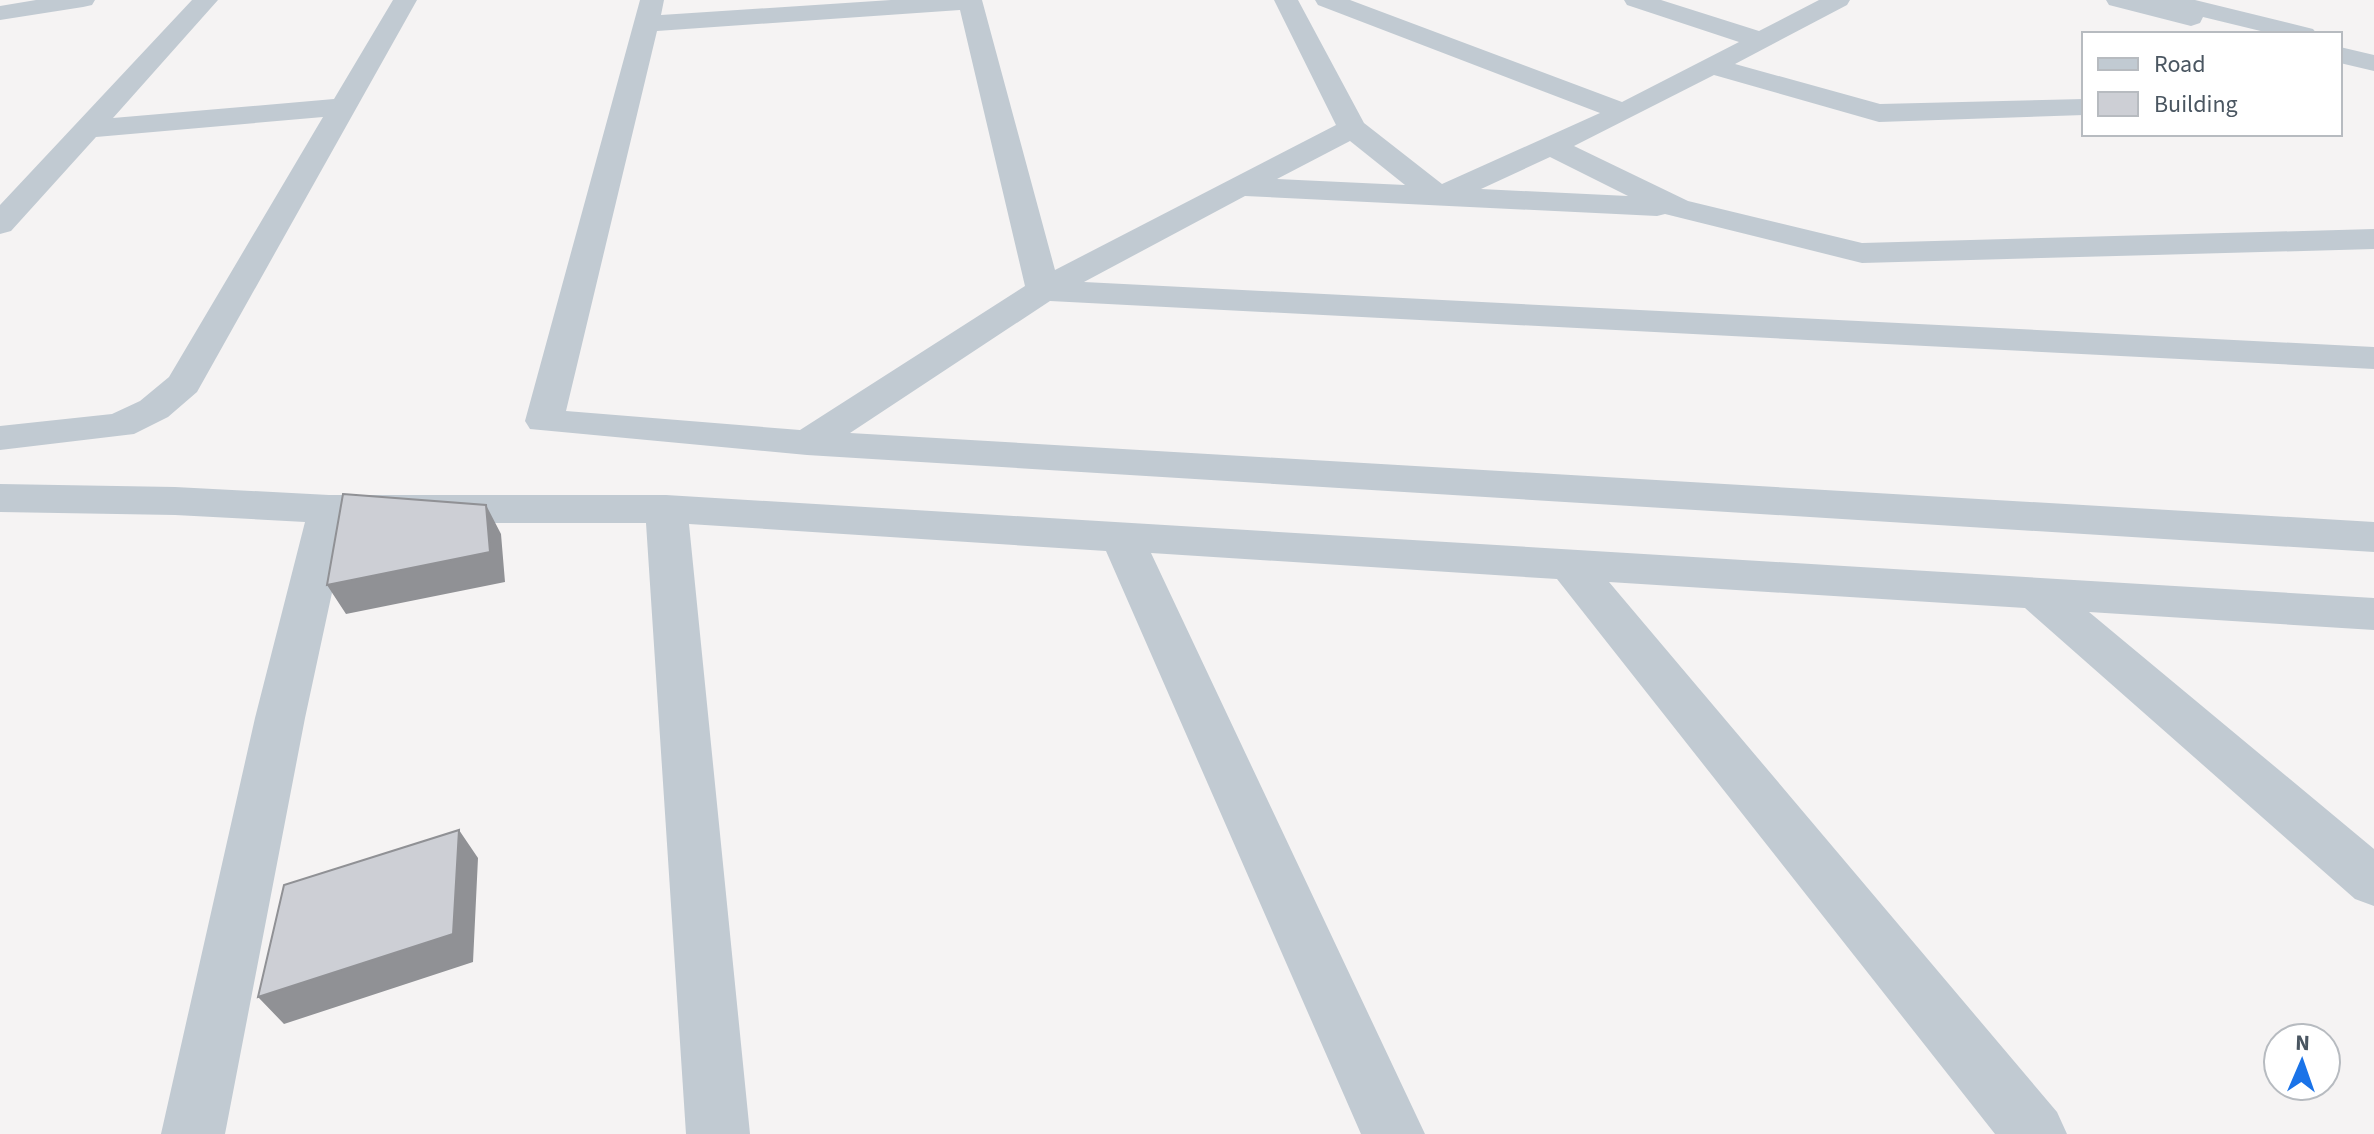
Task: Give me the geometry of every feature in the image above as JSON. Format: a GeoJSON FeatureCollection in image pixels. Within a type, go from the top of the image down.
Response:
{"type":"FeatureCollection","features":[{"type":"Feature","properties":{"kind":"street"},"geometry":{"type":"LineString","coordinates":[[0,13],[83,0]]}},
{"type":"Feature","properties":{"kind":"street"},"geometry":{"type":"LineString","coordinates":[[0,224],[206,0]]}},
{"type":"Feature","properties":{"kind":"street"},"geometry":{"type":"LineString","coordinates":[[0,438],[120,425],[154,409],[184,384],[405,0]]}},
{"type":"Feature","properties":{"kind":"street"},"geometry":{"type":"LineString","coordinates":[[1286,0],[1352,128],[1439,197]]}},
{"type":"Feature","properties":{"kind":"street"},"geometry":{"type":"LineString","coordinates":[[1327,0],[1624,112]]}},
{"type":"Feature","properties":{"kind":"street"},"geometry":{"type":"LineString","coordinates":[[1636,0],[1760,40]]}},
{"type":"Feature","properties":{"kind":"street"},"geometry":{"type":"LineString","coordinates":[[1439,197],[1624,112],[1838,0]]}},
{"type":"Feature","properties":{"kind":"street"},"geometry":{"type":"LineString","coordinates":[[2118,0],[2292,32]]}},
{"type":"Feature","properties":{"kind":"street"},"geometry":{"type":"LineString","coordinates":[[2164,0],[2198,16],[2250,32]]}},
{"type":"Feature","properties":{"kind":"street"},"geometry":{"type":"LineString","coordinates":[[1043,290],[971,1],[649,12],[544,421],[807,443],[2374,537]]}},
{"type":"Feature","properties":{"kind":"street"},"geometry":{"type":"LineString","coordinates":[[2342,43],[2374,51]]}},
{"type":"Feature","properties":{"kind":"street"},"geometry":{"type":"LineString","coordinates":[[2342,55],[2374,63]]}},
{"type":"Feature","properties":{"kind":"street"},"geometry":{"type":"LineString","coordinates":[[1711,66],[1879,113],[2082,107]]}},
{"type":"Feature","properties":{"kind":"street"},"geometry":{"type":"LineString","coordinates":[[87,129],[343,107]]}},
{"type":"Feature","properties":{"kind":"street"},"geometry":{"type":"LineString","coordinates":[[807,443],[1043,290],[1352,128]]}},
{"type":"Feature","properties":{"kind":"street"},"geometry":{"type":"LineString","coordinates":[[1552,147],[1677,208]]}},
{"type":"Feature","properties":{"kind":"street"},"geometry":{"type":"LineString","coordinates":[[1243,187],[1677,208],[1862,253],[2374,239]]}},
{"type":"Feature","properties":{"kind":"street"},"geometry":{"type":"LineString","coordinates":[[1043,290],[2374,358]]}},
{"type":"Feature","properties":{"kind":"street"},"geometry":{"type":"LineString","coordinates":[[0,498],[175,501],[329,509],[666,509],[2374,614]]}},
{"type":"Feature","properties":{"kind":"street"},"geometry":{"type":"LineString","coordinates":[[193,1134],[280,718],[329,509]]}},
{"type":"Feature","properties":{"kind":"street"},"geometry":{"type":"LineString","coordinates":[[666,509],[718,1134]]}},
{"type":"Feature","properties":{"kind":"street"},"geometry":{"type":"LineString","coordinates":[[1121,536],[1393,1134]]}},
{"type":"Feature","properties":{"kind":"street"},"geometry":{"type":"LineString","coordinates":[[1569,564],[2035,1134]]}},
{"type":"Feature","properties":{"kind":"street"},"geometry":{"type":"LineString","coordinates":[[2035,592],[2374,882]]}},
{"type":"Feature","properties":{"kind":"building"},"geometry":{"type":"Polygon","coordinates":[[[343,494],[486,505],[490,552],[327,585],[343,494]]]}},
{"type":"Feature","properties":{"kind":"building"},"geometry":{"type":"Polygon","coordinates":[[[459,830],[453,934],[258,997],[284,885],[459,830]]]}}]}
